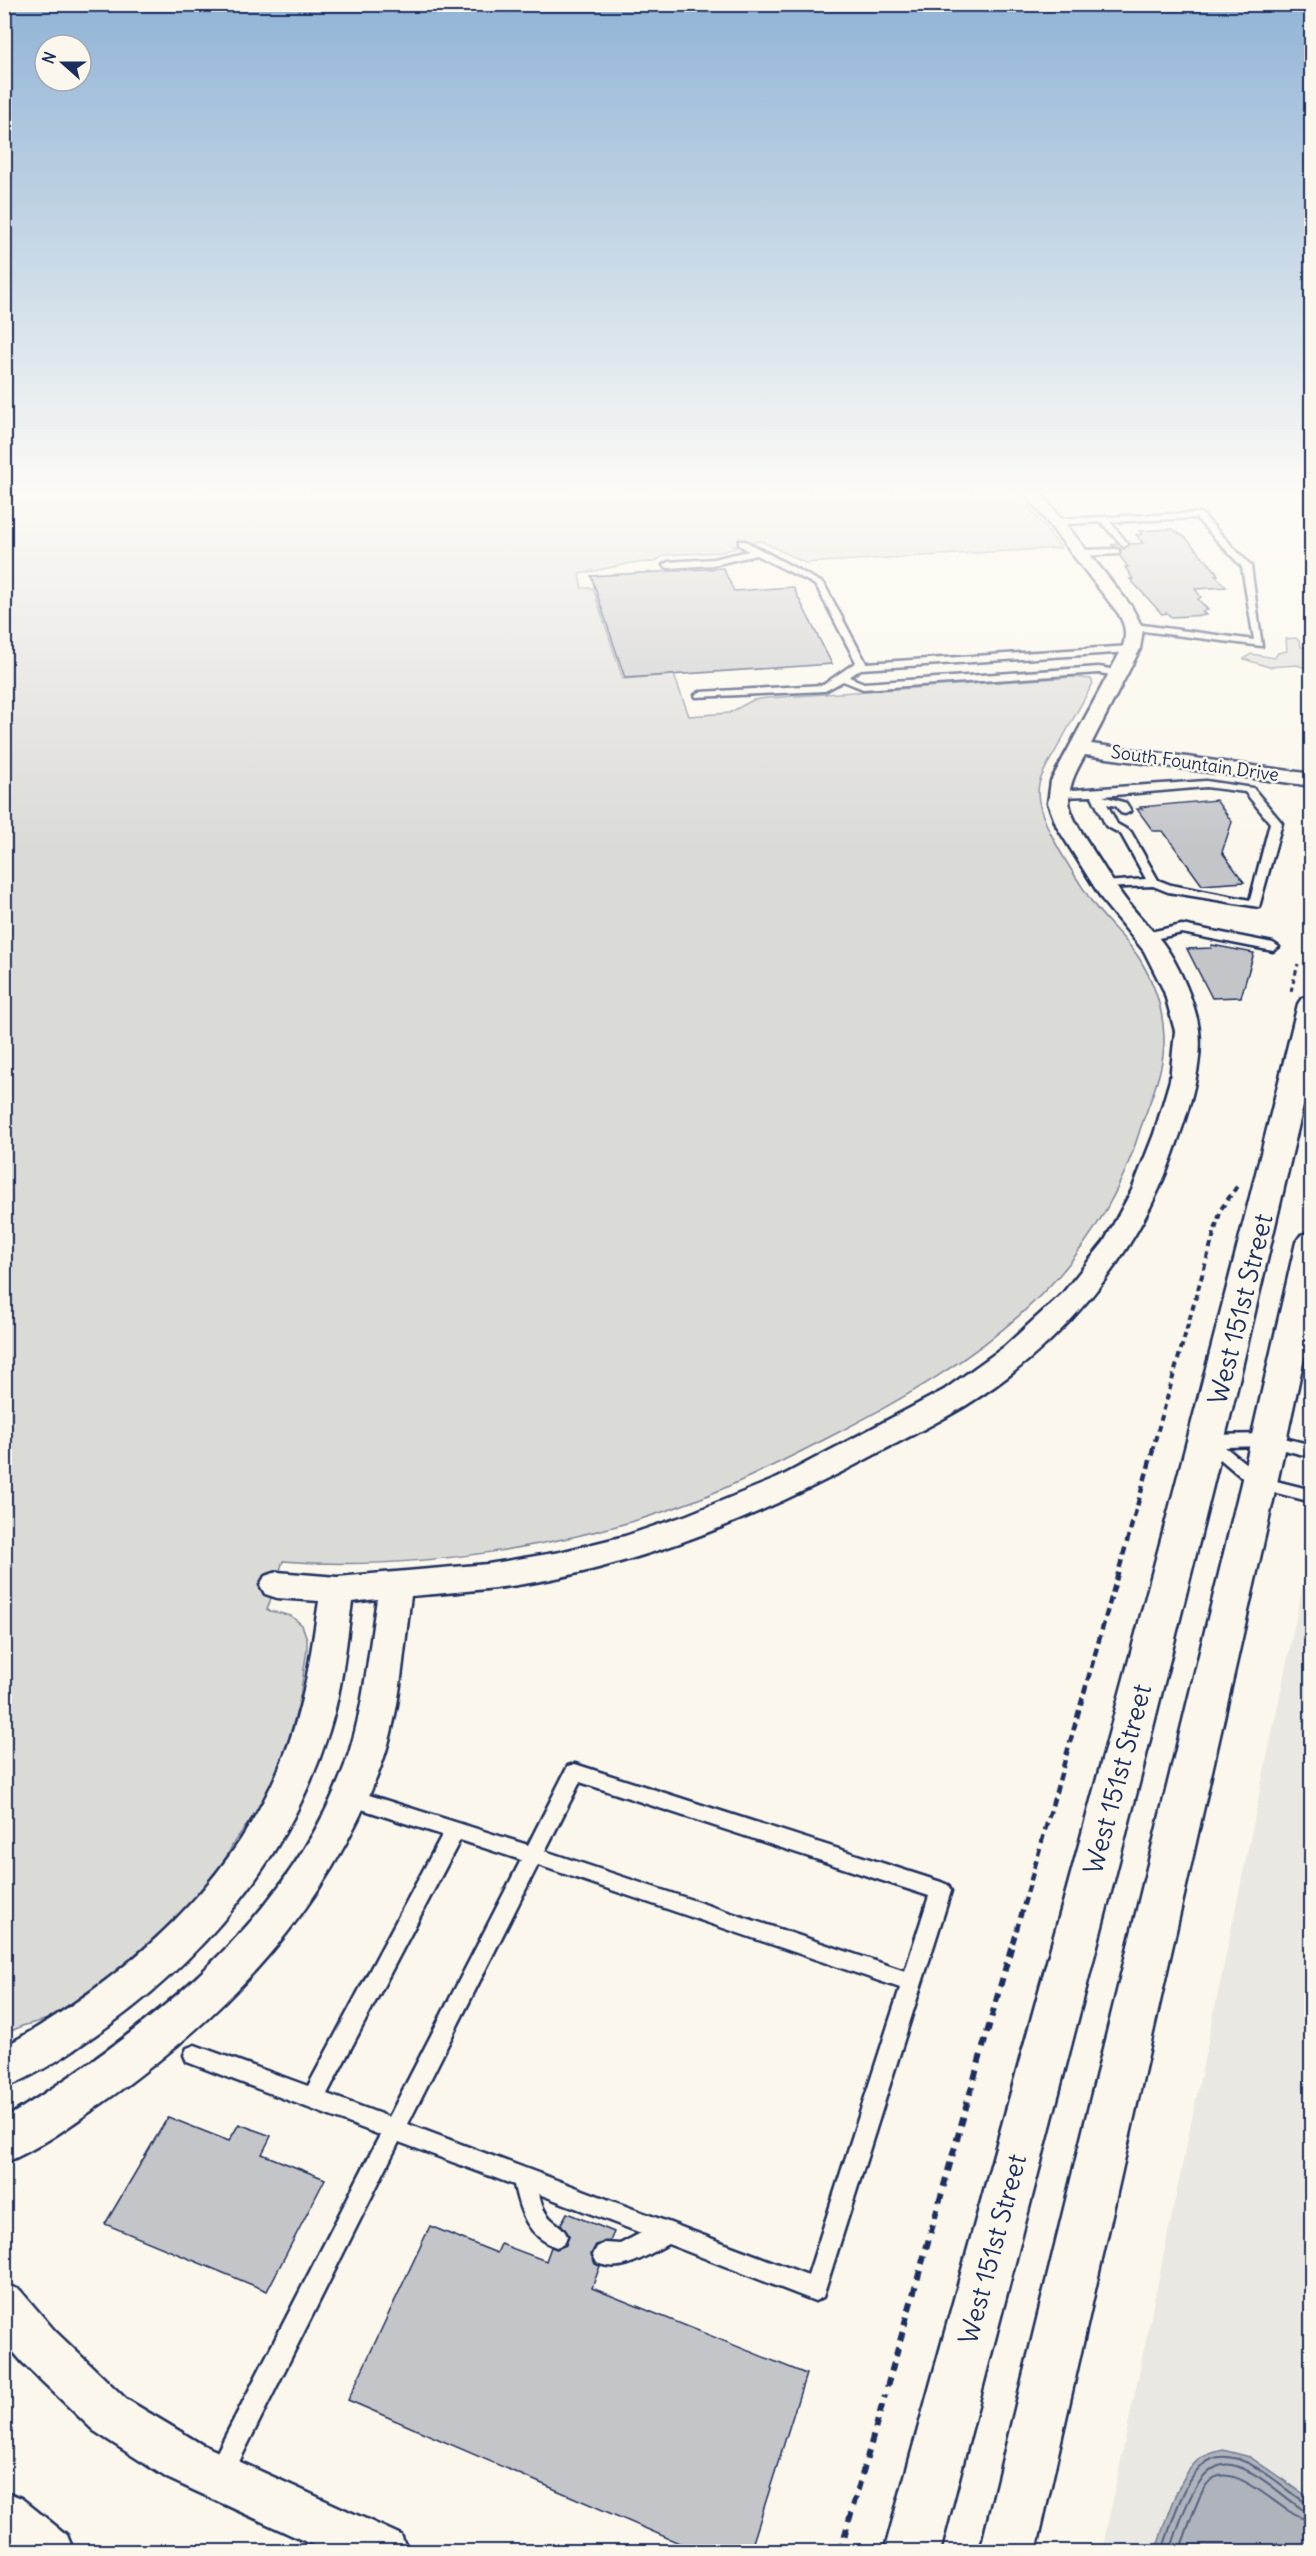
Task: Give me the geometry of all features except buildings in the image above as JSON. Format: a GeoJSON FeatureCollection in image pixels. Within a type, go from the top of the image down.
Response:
{"type":"FeatureCollection","features":[{"type":"Feature","properties":{"kind":"main road","name":"West 151st Street"},"geometry":{"type":"LineString","coordinates":[[912,2552],[1207,1441],[1261,1222],[1301,1001]]}},
{"type":"Feature","properties":{"kind":"main road"},"geometry":{"type":"LineString","coordinates":[[1008,2552],[1259,1483],[1311,1242]]}},
{"type":"Feature","properties":{"kind":"street"},"geometry":{"type":"LineString","coordinates":[[277,1585],[337,1590],[488,1577],[560,1565],[628,1548],[698,1524],[789,1486],[955,1398],[1015,1354],[1071,1301],[1097,1272],[1116,1245],[1146,1190],[1176,1107],[1186,1063],[1187,1031],[1171,980],[1155,949],[1104,886],[1068,827],[1058,803],[1061,781],[1118,673],[1133,638],[1125,610]]}},
{"type":"Feature","properties":{"kind":"street","name":"South Fountain Drive"},"geometry":{"type":"LineString","coordinates":[[1082,740],[1311,764]]}},
{"type":"Feature","properties":{"kind":"street","name":"South Fountain Drive"},"geometry":{"type":"LineString","coordinates":[[1082,740],[1311,780]]}},
{"type":"Feature","properties":{"kind":"street"},"geometry":{"type":"LineString","coordinates":[[4,2143],[144,2050],[203,2000],[286,1905],[320,1856],[350,1797],[363,1763],[376,1711],[396,1586]]}},
{"type":"Feature","properties":{"kind":"street"},"geometry":{"type":"LineString","coordinates":[[4,2068],[48,2046],[138,1982],[194,1931],[229,1890],[268,1831],[295,1777],[311,1732],[322,1687],[337,1590]]}},
{"type":"Feature","properties":{"kind":"street"},"geometry":{"type":"LineString","coordinates":[[4,2306],[39,2348],[110,2415],[184,2461],[384,2552]]}},
{"type":"Feature","properties":{"kind":"street"},"geometry":{"type":"LineString","coordinates":[[4,2515],[50,2552]]}},
{"type":"Feature","properties":{"kind":"lane"},"geometry":{"type":"LineString","coordinates":[[834,610],[861,662],[859,666]]}},
{"type":"Feature","properties":{"kind":"lane"},"geometry":{"type":"LineString","coordinates":[[700,695],[825,688],[859,666],[1133,638],[1259,644],[1253,610]]}},
{"type":"Feature","properties":{"kind":"lane"},"geometry":{"type":"LineString","coordinates":[[842,677],[862,686],[1099,670],[1118,673]]}},
{"type":"Feature","properties":{"kind":"lane"},"geometry":{"type":"LineString","coordinates":[[1058,794],[1097,796],[1206,784],[1231,786],[1249,790],[1276,823],[1255,904],[1168,888],[1154,882],[1104,886]]}},
{"type":"Feature","properties":{"kind":"lane"},"geometry":{"type":"LineString","coordinates":[[1097,796],[1120,803],[1132,824],[1125,832]]}},
{"type":"Feature","properties":{"kind":"lane"},"geometry":{"type":"LineString","coordinates":[[1097,796],[1112,826],[1125,832],[1154,882]]}},
{"type":"Feature","properties":{"kind":"lane"},"geometry":{"type":"LineString","coordinates":[[1145,937],[1182,930],[1273,947]]}},
{"type":"Feature","properties":{"kind":"lane"},"geometry":{"type":"LineString","coordinates":[[1207,1441],[1268,1440],[1311,1451]]}},
{"type":"Feature","properties":{"kind":"lane"},"geometry":{"type":"LineString","coordinates":[[1207,1441],[1259,1483],[1311,1496]]}},
{"type":"Feature","properties":{"kind":"lane"},"geometry":{"type":"LineString","coordinates":[[195,2055],[393,2131],[524,2178],[815,2289],[941,1891],[575,1772],[534,1855],[393,2131],[218,2477]]}},
{"type":"Feature","properties":{"kind":"lane"},"geometry":{"type":"LineString","coordinates":[[350,1797],[534,1855],[912,1983]]}},
{"type":"Feature","properties":{"kind":"lane"},"geometry":{"type":"LineString","coordinates":[[312,2100],[455,1830]]}},
{"type":"Feature","properties":{"kind":"lane"},"geometry":{"type":"LineString","coordinates":[[524,2178],[530,2205],[536,2219],[543,2229],[556,2236]]}},
{"type":"Feature","properties":{"kind":"lane"},"geometry":{"type":"LineString","coordinates":[[605,2255],[622,2256],[666,2232]]}},
{"type":"Feature","properties":{"kind":"path"},"geometry":{"type":"LineString","coordinates":[[1298,964],[1301,1001]]}},
{"type":"Feature","properties":{"kind":"path"},"geometry":{"type":"LineString","coordinates":[[887,2387],[1221,1209],[1240,1183]]}},
{"type":"Feature","properties":{"kind":"path"},"geometry":{"type":"LineString","coordinates":[[840,2552],[885,2395]]}},
{"type":"Feature","properties":{"kind":"shaded area"},"geometry":{"type":"Polygon","coordinates":[[[4,610],[600,610],[623,679],[674,675],[689,716],[729,713],[753,700],[767,698],[1073,677],[1091,679],[1093,683],[1042,775],[1038,796],[1047,827],[1074,875],[1095,907],[1133,950],[1144,967],[1160,1006],[1164,1050],[1152,1098],[1118,1186],[1092,1233],[1060,1275],[1023,1312],[982,1346],[937,1376],[890,1405],[787,1459],[696,1500],[599,1530],[492,1552],[384,1563],[283,1561],[267,1610],[291,1616],[302,1625],[307,1639],[307,1649],[299,1703],[289,1738],[279,1768],[256,1813],[194,1900],[131,1960],[63,2015],[22,2026],[5,2034],[4,610]]]}},
{"type":"Feature","properties":{"kind":"shaded area"},"geometry":{"type":"Polygon","coordinates":[[[1296,638],[1301,647],[1311,648],[1311,670],[1297,665],[1269,667],[1244,659],[1251,654],[1275,658],[1278,653],[1287,651],[1286,639],[1296,638]]]}},
{"type":"Feature","properties":{"kind":"shaded area"},"geometry":{"type":"Polygon","coordinates":[[[1311,1546],[1311,2551],[1102,2551],[1311,1546]]]}},
{"type":"Feature","properties":{"kind":"water"},"geometry":{"type":"Polygon","coordinates":[[[1223,2450],[1250,2457],[1311,2499],[1311,2551],[1156,2551],[1173,2501],[1186,2475],[1201,2458],[1223,2450]]]}}]}
